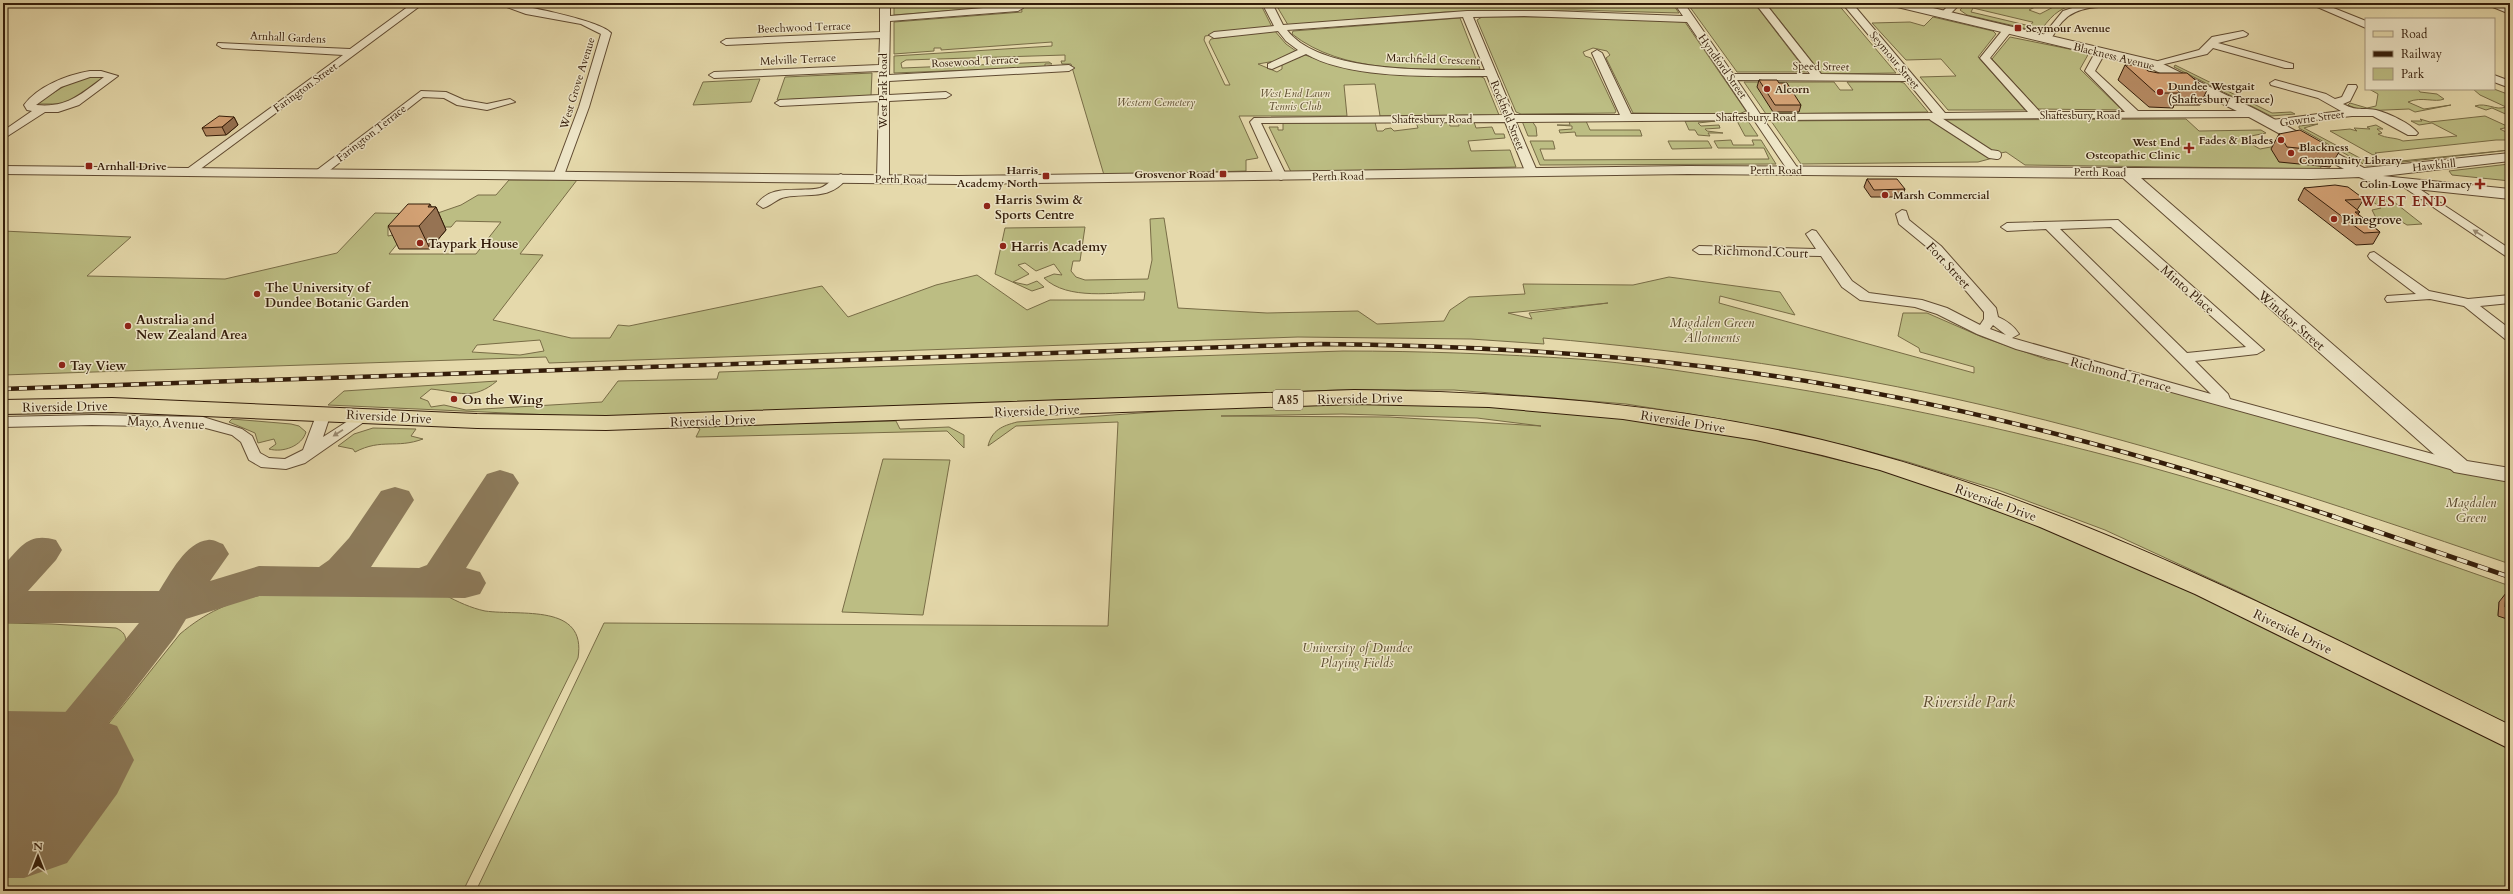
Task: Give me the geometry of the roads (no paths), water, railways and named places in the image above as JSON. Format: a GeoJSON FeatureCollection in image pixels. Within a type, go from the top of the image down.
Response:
{"type":"FeatureCollection","features":[{"type":"Feature","properties":{"kind":"main road","name":"Riverside Drive"},"geometry":{"type":"LineString","coordinates":[[3,406],[112,405],[324,413],[477,421],[606,423],[1354,398],[1430,397],[1535,402],[1672,418],[1732,428],[1885,465],[2018,509],[2111,546],[2224,597],[2510,738]]}},
{"type":"Feature","properties":{"kind":"street"},"geometry":{"type":"LineString","coordinates":[[3,6],[6,3]]}},
{"type":"Feature","properties":{"kind":"street","name":"Farington Street"},"geometry":{"type":"LineString","coordinates":[[191,171],[419,3]]}},
{"type":"Feature","properties":{"kind":"street","name":"West Grove Avenue"},"geometry":{"type":"LineString","coordinates":[[501,3],[529,12],[584,22],[606,33],[584,107],[559,176]]}},
{"type":"Feature","properties":{"kind":"street","name":"West Park Road"},"geometry":{"type":"LineString","coordinates":[[883,178],[885,3]]}},
{"type":"Feature","properties":{"kind":"street","name":"Marchfield Crescent"},"geometry":{"type":"LineString","coordinates":[[1267,3],[1281,28],[1294,44],[1306,50],[1352,65],[1387,71],[1490,73]]}},
{"type":"Feature","properties":{"kind":"street","name":"Hyndford Street"},"geometry":{"type":"LineString","coordinates":[[1679,3],[1731,77],[1793,170]]}},
{"type":"Feature","properties":{"kind":"street"},"geometry":{"type":"LineString","coordinates":[[1760,3],[1818,78]]}},
{"type":"Feature","properties":{"kind":"street","name":"Seymour Street"},"geometry":{"type":"LineString","coordinates":[[1847,3],[1910,78],[1938,116],[1967,139],[1996,155]]}},
{"type":"Feature","properties":{"kind":"street","name":"Blackness Avenue"},"geometry":{"type":"LineString","coordinates":[[1897,3],[2152,64],[2272,123],[2358,173]]}},
{"type":"Feature","properties":{"kind":"street"},"geometry":{"type":"LineString","coordinates":[[1945,14],[1956,3]]}},
{"type":"Feature","properties":{"kind":"street"},"geometry":{"type":"LineString","coordinates":[[2046,38],[2061,16],[2070,11],[2095,5],[2133,3]]}},
{"type":"Feature","properties":{"kind":"street"},"geometry":{"type":"LineString","coordinates":[[2314,3],[2365,25]]}},
{"type":"Feature","properties":{"kind":"street"},"geometry":{"type":"LineString","coordinates":[[2488,3],[2510,11]]}},
{"type":"Feature","properties":{"kind":"street"},"geometry":{"type":"LineString","coordinates":[[884,19],[1018,8]]}},
{"type":"Feature","properties":{"kind":"street"},"geometry":{"type":"LineString","coordinates":[[1214,35],[1281,28],[1467,14],[1574,14],[1690,19]]}},
{"type":"Feature","properties":{"kind":"street","name":"Rockfield Street"},"geometry":{"type":"LineString","coordinates":[[1467,14],[1530,171]]}},
{"type":"Feature","properties":{"kind":"street"},"geometry":{"type":"LineString","coordinates":[[2008,30],[1985,58],[2037,115]]}},
{"type":"Feature","properties":{"kind":"street"},"geometry":{"type":"LineString","coordinates":[[2152,64],[2203,52],[2216,39],[2237,34]]}},
{"type":"Feature","properties":{"kind":"street","name":"Beechwood Terrace"},"geometry":{"type":"LineString","coordinates":[[726,42],[884,35]]}},
{"type":"Feature","properties":{"kind":"street"},"geometry":{"type":"LineString","coordinates":[[2211,44],[2276,64],[2289,66]]}},
{"type":"Feature","properties":{"kind":"street","name":"Arnhall Gardens"},"geometry":{"type":"LineString","coordinates":[[222,45],[352,52]]}},
{"type":"Feature","properties":{"kind":"street"},"geometry":{"type":"LineString","coordinates":[[1272,66],[1306,50]]}},
{"type":"Feature","properties":{"kind":"street"},"geometry":{"type":"LineString","coordinates":[[2101,51],[2090,71],[2136,115]]}},
{"type":"Feature","properties":{"kind":"street"},"geometry":{"type":"LineString","coordinates":[[1596,53],[1626,118]]}},
{"type":"Feature","properties":{"kind":"street","name":"Rosewood Terrace"},"geometry":{"type":"LineString","coordinates":[[883,73],[1069,68]]}},
{"type":"Feature","properties":{"kind":"street"},"geometry":{"type":"LineString","coordinates":[[3,136],[43,109],[67,106],[113,76],[92,73],[72,78],[29,105],[31,108],[43,109]]}},
{"type":"Feature","properties":{"kind":"street","name":"Melville Terrace"},"geometry":{"type":"LineString","coordinates":[[714,75],[883,73]]}},
{"type":"Feature","properties":{"kind":"street","name":"Speed Street"},"geometry":{"type":"LineString","coordinates":[[1731,77],[1910,78]]}},
{"type":"Feature","properties":{"kind":"street"},"geometry":{"type":"LineString","coordinates":[[2495,78],[2510,84]]}},
{"type":"Feature","properties":{"kind":"street","name":"Gowrie Street"},"geometry":{"type":"LineString","coordinates":[[2275,83],[2289,85],[2337,102],[2352,113]]}},
{"type":"Feature","properties":{"kind":"street","name":"Gowrie Street"},"geometry":{"type":"LineString","coordinates":[[2337,102],[2346,99],[2352,87]]}},
{"type":"Feature","properties":{"kind":"street","name":"Farington Terrace"},"geometry":{"type":"LineString","coordinates":[[321,172],[421,94],[446,95],[461,103],[487,107],[510,102]]}},
{"type":"Feature","properties":{"kind":"street"},"geometry":{"type":"LineString","coordinates":[[780,103],[946,95]]}},
{"type":"Feature","properties":{"kind":"street","name":"Gowrie Street"},"geometry":{"type":"LineString","coordinates":[[2272,123],[2352,113],[2378,115],[2412,133]]}},
{"type":"Feature","properties":{"kind":"street","name":"Shaftesbury Road"},"geometry":{"type":"LineString","coordinates":[[1287,177],[1255,122],[1258,120],[2254,114]]}},
{"type":"Feature","properties":{"kind":"street","name":"Hawkhill"},"geometry":{"type":"LineString","coordinates":[[2358,173],[2510,157]]}},
{"type":"Feature","properties":{"kind":"street"},"geometry":{"type":"LineString","coordinates":[[2426,166],[2431,177],[2451,188]]}},
{"type":"Feature","properties":{"kind":"street","name":"Perth Road"},"geometry":{"type":"LineString","coordinates":[[3,170],[321,172],[958,180],[1287,177],[1530,171],[1688,170],[2125,172],[2297,175],[2358,173],[2371,178],[2406,184],[2510,194]]}},
{"type":"Feature","properties":{"kind":"street","name":"Windsor Street"},"geometry":{"type":"LineString","coordinates":[[2125,172],[2461,467]]}},
{"type":"Feature","properties":{"kind":"street"},"geometry":{"type":"LineString","coordinates":[[763,204],[786,193],[826,190],[832,188],[843,178]]}},
{"type":"Feature","properties":{"kind":"street"},"geometry":{"type":"LineString","coordinates":[[2406,184],[2510,255]]}},
{"type":"Feature","properties":{"kind":"street","name":"Fort Street"},"geometry":{"type":"LineString","coordinates":[[1902,214],[1904,221],[1937,249],[1991,311],[1991,319]]}},
{"type":"Feature","properties":{"kind":"street","name":"Minto Place"},"geometry":{"type":"LineString","coordinates":[[2007,227],[2114,223],[2256,350],[2184,358]]}},
{"type":"Feature","properties":{"kind":"street"},"geometry":{"type":"LineString","coordinates":[[2049,226],[2223,397],[2223,401]]}},
{"type":"Feature","properties":{"kind":"street","name":"Richmond Terrace"},"geometry":{"type":"LineString","coordinates":[[1812,234],[1847,284],[1865,297],[1917,303],[1942,311],[1982,331],[2022,346],[2461,467]]}},
{"type":"Feature","properties":{"kind":"street","name":"Richmond Court"},"geometry":{"type":"LineString","coordinates":[[1699,250],[1737,250],[1782,254],[1824,252]]}},
{"type":"Feature","properties":{"kind":"street"},"geometry":{"type":"LineString","coordinates":[[2374,256],[2425,294],[2468,303],[2486,299],[2510,299]]}},
{"type":"Feature","properties":{"kind":"street"},"geometry":{"type":"LineString","coordinates":[[2392,299],[2425,297],[2425,294]]}},
{"type":"Feature","properties":{"kind":"street"},"geometry":{"type":"LineString","coordinates":[[2468,303],[2510,336]]}},
{"type":"Feature","properties":{"kind":"street"},"geometry":{"type":"LineString","coordinates":[[1982,331],[1991,319],[2003,324],[2012,334]]}},
{"type":"Feature","properties":{"kind":"street"},"geometry":{"type":"LineString","coordinates":[[310,452],[324,413]]}},
{"type":"Feature","properties":{"kind":"street","name":"Mayo Avenue"},"geometry":{"type":"LineString","coordinates":[[3,422],[92,420],[203,422],[237,432],[247,439],[254,456],[266,463],[286,464],[300,459],[367,415]]}},
{"type":"Feature","properties":{"kind":"street"},"geometry":{"type":"LineString","coordinates":[[2461,467],[2510,475]]}},
{"type":"Feature","properties":{"kind":"railway"},"geometry":{"type":"LineString","coordinates":[[3,389],[1319,344],[1514,350],[1611,357],[1708,367],[1788,378],[1947,408],[2025,426],[2103,447],[2258,492],[2333,516]]}},
{"type":"Feature","properties":{"kind":"railway"},"geometry":{"type":"LineString","coordinates":[[2333,516],[2510,577]]}},
{"type":"Feature","properties":{"kind":"place","name":"Seymour Avenue"},"geometry":{"type":"Point","coordinates":[2018,28]}},
{"type":"Feature","properties":{"kind":"place","name":"Alcorn"},"geometry":{"type":"Point","coordinates":[1767,89]}},
{"type":"Feature","properties":{"kind":"place","name":"Dundee Westgait (Shaftesbury Terrace)"},"geometry":{"type":"Point","coordinates":[2160,92]}},
{"type":"Feature","properties":{"kind":"place","name":"Fades & Blades"},"geometry":{"type":"Point","coordinates":[2281,140]}},
{"type":"Feature","properties":{"kind":"place","name":"West End Osteopathic Clinic"},"geometry":{"type":"Point","coordinates":[2189,148]}},
{"type":"Feature","properties":{"kind":"place","name":"Blackness Community Library"},"geometry":{"type":"Point","coordinates":[2291,153]}},
{"type":"Feature","properties":{"kind":"place","name":"Arnhall Drive"},"geometry":{"type":"Point","coordinates":[89,166]}},
{"type":"Feature","properties":{"kind":"place","name":"Grosvenor Road"},"geometry":{"type":"Point","coordinates":[1223,174]}},
{"type":"Feature","properties":{"kind":"place","name":"Harris Academy North"},"geometry":{"type":"Point","coordinates":[1046,176]}},
{"type":"Feature","properties":{"kind":"place","name":"Colin Lowe Pharmacy"},"geometry":{"type":"Point","coordinates":[2480,184]}},
{"type":"Feature","properties":{"kind":"place","name":"Marsh Commercial"},"geometry":{"type":"Point","coordinates":[1885,195]}},
{"type":"Feature","properties":{"kind":"place","name":"Harris Swim & Sports Centre"},"geometry":{"type":"Point","coordinates":[987,206]}},
{"type":"Feature","properties":{"kind":"place","name":"Pinegrove"},"geometry":{"type":"Point","coordinates":[2334,219]}},
{"type":"Feature","properties":{"kind":"place","name":"Taypark House"},"geometry":{"type":"Point","coordinates":[420,243]}},
{"type":"Feature","properties":{"kind":"place","name":"Harris Academy"},"geometry":{"type":"Point","coordinates":[1003,246]}},
{"type":"Feature","properties":{"kind":"place","name":"The University of Dundee Botanic Garden"},"geometry":{"type":"Point","coordinates":[257,294]}},
{"type":"Feature","properties":{"kind":"place","name":"Australia and New Zealand Area"},"geometry":{"type":"Point","coordinates":[128,326]}},
{"type":"Feature","properties":{"kind":"place","name":"Tay View"},"geometry":{"type":"Point","coordinates":[62,365]}},
{"type":"Feature","properties":{"kind":"place","name":"On the Wing"},"geometry":{"type":"Point","coordinates":[454,399]}},
{"type":"Feature","properties":{"kind":"district","name":"WEST END"},"geometry":{"type":"Point","coordinates":[2404,201]}},
{"type":"Feature","properties":{"kind":"park label","name":"West End Lawn Tennis Club"},"geometry":{"type":"Point","coordinates":[1295,99]}},
{"type":"Feature","properties":{"kind":"park label","name":"Western Cemetery"},"geometry":{"type":"Point","coordinates":[1156,102]}},
{"type":"Feature","properties":{"kind":"park label","name":"Magdalen Green Allotments"},"geometry":{"type":"Point","coordinates":[1712,330]}},
{"type":"Feature","properties":{"kind":"park label","name":"Magdalen Green"},"geometry":{"type":"Point","coordinates":[2471,510]}},
{"type":"Feature","properties":{"kind":"park label","name":"University of Dundee Playing Fields"},"geometry":{"type":"Point","coordinates":[1357,654]}},
{"type":"Feature","properties":{"kind":"park label","name":"Riverside Park"},"geometry":{"type":"Point","coordinates":[1969,701]}}]}
